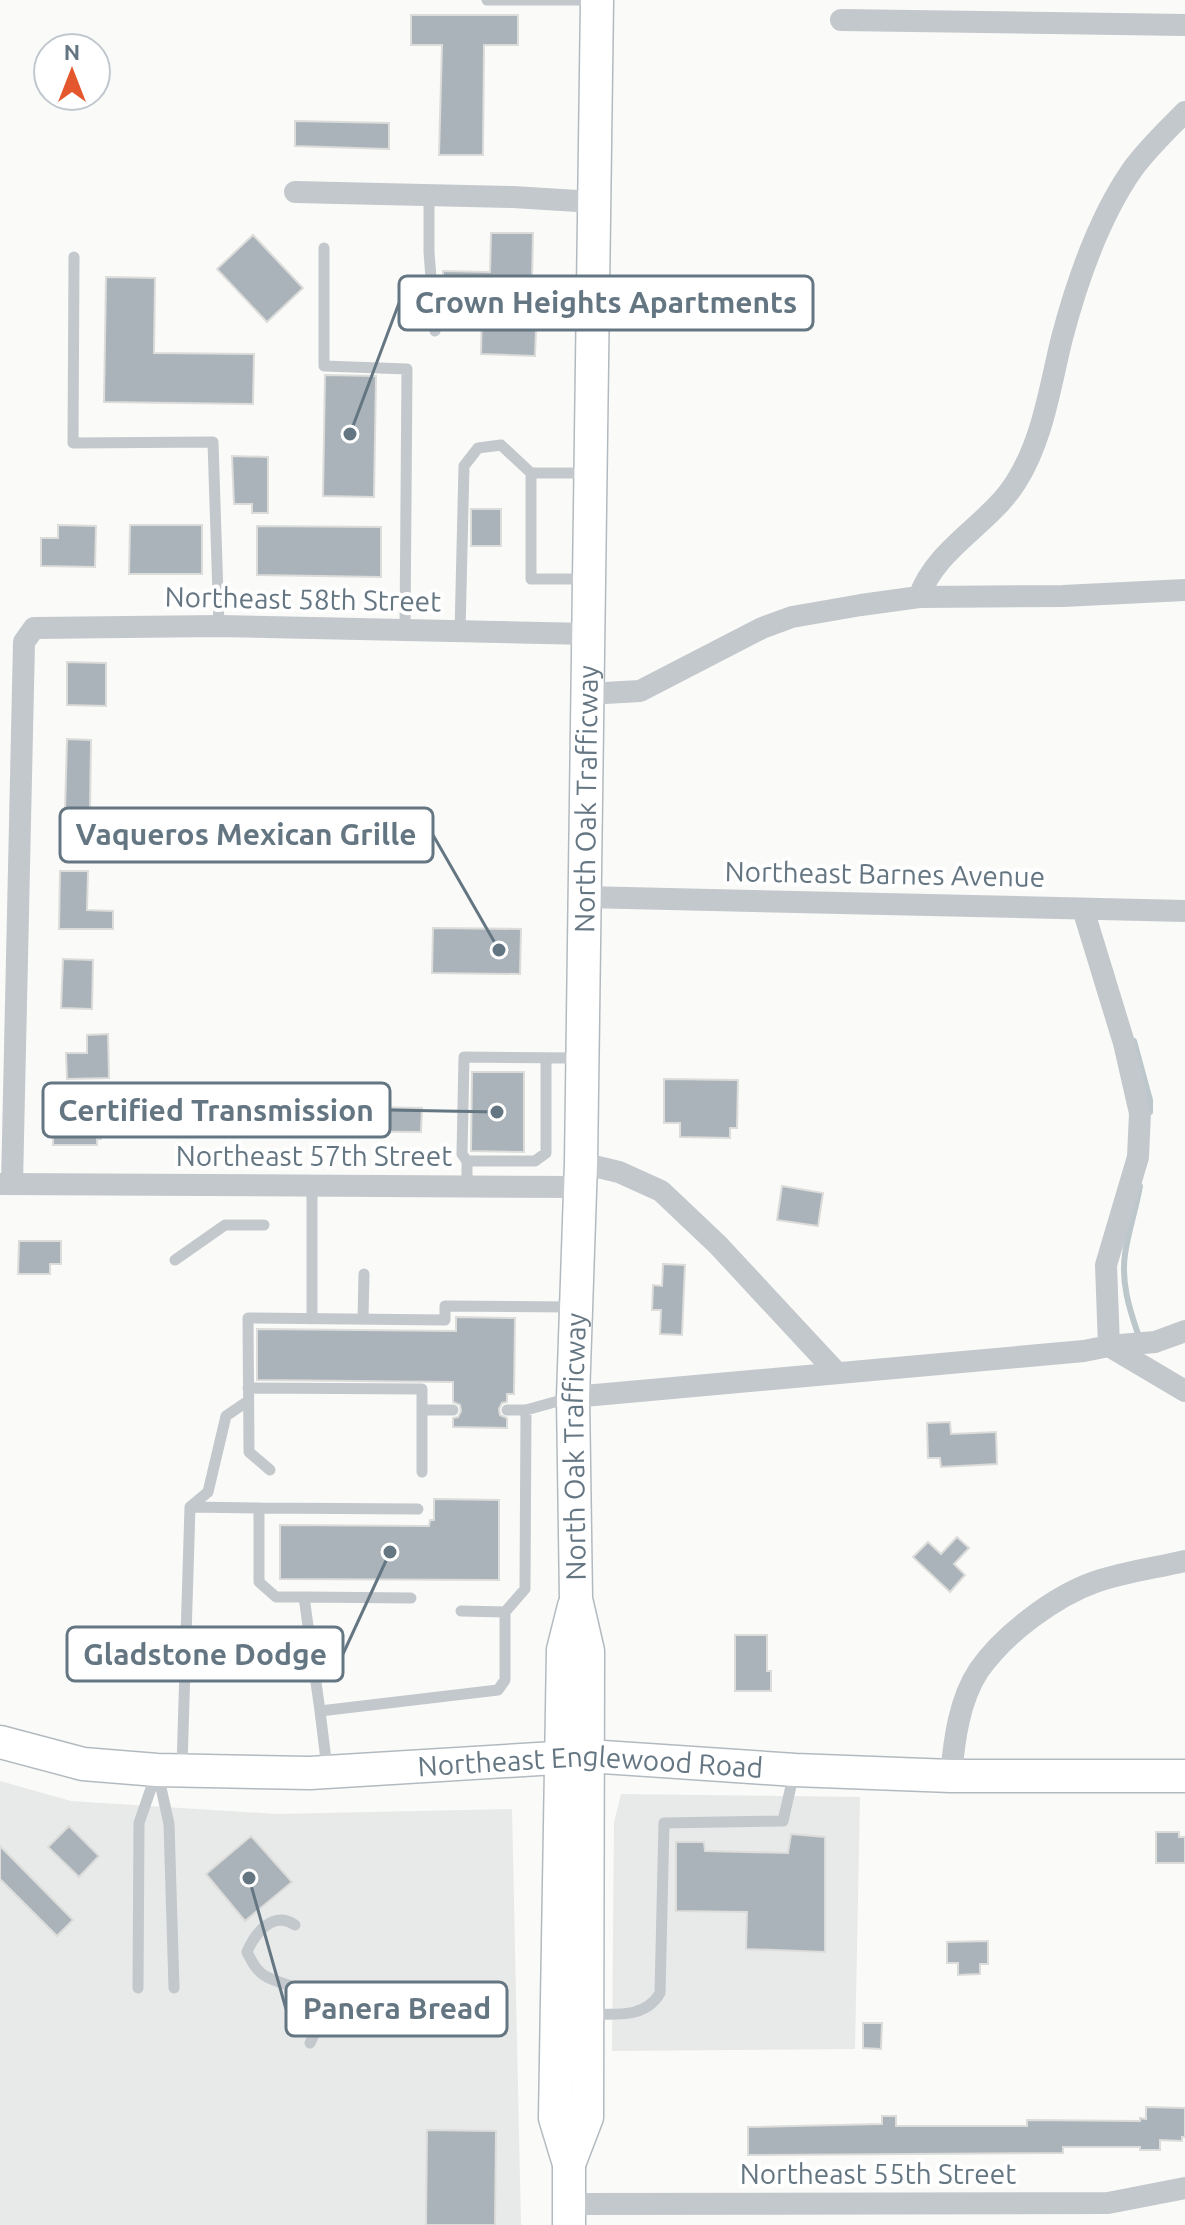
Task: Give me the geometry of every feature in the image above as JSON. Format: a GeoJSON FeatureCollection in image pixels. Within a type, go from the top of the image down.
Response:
{"type":"FeatureCollection","features":[{"type":"Feature","properties":{"kind":"main road","name":"North Oak Trafficway"},"geometry":{"type":"LineString","coordinates":[[569,2164],[587,2117],[588,2014],[574,1757],[563,1650],[576,1599],[573,1397],[580,1175],[597,0]]}},
{"type":"Feature","properties":{"kind":"main road","name":"Northeast Englewood Road"},"geometry":{"type":"LineString","coordinates":[[0,1742],[83,1764],[170,1770],[327,1772],[574,1757],[951,1776],[1185,1776]]}},
{"type":"Feature","properties":{"kind":"main road","name":"North Oak Trafficway"},"geometry":{"type":"LineString","coordinates":[[569,2215],[569,2164],[555,2118],[574,1757]]}},
{"type":"Feature","properties":{"kind":"street"},"geometry":{"type":"LineString","coordinates":[[841,20],[1185,25]]}},
{"type":"Feature","properties":{"kind":"street"},"geometry":{"type":"LineString","coordinates":[[919,597],[932,569],[981,524],[1016,483],[1034,449],[1063,333],[1099,231],[1132,170],[1185,112]]}},
{"type":"Feature","properties":{"kind":"street"},"geometry":{"type":"LineString","coordinates":[[295,192],[594,202]]}},
{"type":"Feature","properties":{"kind":"street"},"geometry":{"type":"LineString","coordinates":[[587,694],[640,691],[762,628],[792,617],[919,597],[1063,596],[1185,590]]}},
{"type":"Feature","properties":{"kind":"street","name":"Northeast 58th Street"},"geometry":{"type":"LineString","coordinates":[[6,1184],[24,642],[34,628],[219,626],[588,634]]}},
{"type":"Feature","properties":{"kind":"street","name":"Northeast Barnes Avenue"},"geometry":{"type":"LineString","coordinates":[[584,897],[1185,911]]}},
{"type":"Feature","properties":{"kind":"street"},"geometry":{"type":"LineString","coordinates":[[1083,909],[1124,1043],[1140,1113],[1138,1157],[1106,1265],[1109,1346]]}},
{"type":"Feature","properties":{"kind":"street","name":"Northeast 57th Street"},"geometry":{"type":"LineString","coordinates":[[6,1184],[467,1187],[619,1172],[661,1191],[718,1245],[836,1372]]}},
{"type":"Feature","properties":{"kind":"street"},"geometry":{"type":"LineString","coordinates":[[573,1397],[1084,1351],[1155,1342],[1185,1331]]}},
{"type":"Feature","properties":{"kind":"street"},"geometry":{"type":"LineString","coordinates":[[1109,1346],[1185,1391]]}},
{"type":"Feature","properties":{"kind":"street"},"geometry":{"type":"LineString","coordinates":[[951,1776],[960,1714],[979,1671],[1001,1646],[1058,1598],[1116,1576],[1185,1561]]}},
{"type":"Feature","properties":{"kind":"street","name":"Northeast 55th Street"},"geometry":{"type":"LineString","coordinates":[[569,2215],[1108,2203],[1185,2188]]}},
{"type":"Feature","properties":{"kind":"lane"},"geometry":{"type":"LineString","coordinates":[[487,0],[584,0]]}},
{"type":"Feature","properties":{"kind":"lane"},"geometry":{"type":"LineString","coordinates":[[429,196],[429,252],[435,331]]}},
{"type":"Feature","properties":{"kind":"lane"},"geometry":{"type":"LineString","coordinates":[[324,248],[324,366],[407,369],[405,631]]}},
{"type":"Feature","properties":{"kind":"lane"},"geometry":{"type":"LineString","coordinates":[[74,257],[73,443],[213,442],[219,626]]}},
{"type":"Feature","properties":{"kind":"lane"},"geometry":{"type":"LineString","coordinates":[[460,632],[464,466],[478,448],[501,445],[531,473],[590,473]]}},
{"type":"Feature","properties":{"kind":"lane"},"geometry":{"type":"LineString","coordinates":[[531,473],[531,579],[589,579]]}},
{"type":"Feature","properties":{"kind":"lane"},"geometry":{"type":"LineString","coordinates":[[467,1187],[467,1161],[462,1154],[464,1057],[582,1058]]}},
{"type":"Feature","properties":{"kind":"lane"},"geometry":{"type":"LineString","coordinates":[[467,1161],[535,1161],[546,1153],[546,1058]]}},
{"type":"Feature","properties":{"kind":"lane"},"geometry":{"type":"LineString","coordinates":[[312,1186],[312,1319]]}},
{"type":"Feature","properties":{"kind":"lane"},"geometry":{"type":"LineString","coordinates":[[175,1260],[225,1225],[264,1225]]}},
{"type":"Feature","properties":{"kind":"lane"},"geometry":{"type":"LineString","coordinates":[[363,1319],[364,1274]]}},
{"type":"Feature","properties":{"kind":"lane"},"geometry":{"type":"LineString","coordinates":[[270,1470],[249,1452],[248,1318],[445,1320],[445,1306],[576,1307]]}},
{"type":"Feature","properties":{"kind":"lane"},"geometry":{"type":"LineString","coordinates":[[248,1388],[422,1389],[422,1472]]}},
{"type":"Feature","properties":{"kind":"lane"},"geometry":{"type":"LineString","coordinates":[[507,1410],[526,1410],[573,1397]]}},
{"type":"Feature","properties":{"kind":"lane"},"geometry":{"type":"LineString","coordinates":[[174,1988],[170,1770],[190,1507],[208,1492],[226,1416],[248,1401]]}},
{"type":"Feature","properties":{"kind":"lane"},"geometry":{"type":"LineString","coordinates":[[422,1410],[453,1410]]}},
{"type":"Feature","properties":{"kind":"lane"},"geometry":{"type":"LineString","coordinates":[[320,1711],[498,1690],[505,1680],[505,1612],[525,1589],[526,1410]]}},
{"type":"Feature","properties":{"kind":"lane"},"geometry":{"type":"LineString","coordinates":[[190,1507],[418,1509]]}},
{"type":"Feature","properties":{"kind":"lane"},"geometry":{"type":"LineString","coordinates":[[259,1508],[259,1582],[276,1597],[411,1598]]}},
{"type":"Feature","properties":{"kind":"lane"},"geometry":{"type":"LineString","coordinates":[[304,1597],[327,1772]]}},
{"type":"Feature","properties":{"kind":"lane"},"geometry":{"type":"LineString","coordinates":[[461,1611],[505,1612]]}},
{"type":"Feature","properties":{"kind":"lane"},"geometry":{"type":"LineString","coordinates":[[138,1988],[139,1823],[170,1770]]}},
{"type":"Feature","properties":{"kind":"lane"},"geometry":{"type":"LineString","coordinates":[[588,2014],[636,2013],[654,2003],[660,1993],[664,1823],[783,1821],[795,1770]]}},
{"type":"Feature","properties":{"kind":"lane"},"geometry":{"type":"LineString","coordinates":[[295,1925],[287,1919],[278,1919],[264,1926],[253,1938],[247,1952],[254,1966],[265,1976],[308,1990],[318,1998],[322,2010],[320,2024],[310,2043]]}},
{"type":"Feature","properties":{"kind":"shaded area"},"geometry":{"type":"Polygon","coordinates":[[[0,1781],[71,1801],[277,1814],[512,1809],[521,2225],[0,2225],[0,1781]]]}},
{"type":"Feature","properties":{"kind":"shaded area"},"geometry":{"type":"Polygon","coordinates":[[[621,1794],[860,1797],[855,2049],[612,2051],[614,1822],[621,1794]]]}},
{"type":"Feature","properties":{"kind":"building"},"geometry":{"type":"Polygon","coordinates":[[[411,15],[518,15],[518,45],[484,45],[483,155],[439,155],[442,45],[411,45],[411,15]]]}},
{"type":"Feature","properties":{"kind":"building"},"geometry":{"type":"Polygon","coordinates":[[[295,121],[389,123],[389,149],[295,146],[295,121]]]}},
{"type":"Feature","properties":{"kind":"building"},"geometry":{"type":"Polygon","coordinates":[[[491,233],[533,233],[531,329],[536,329],[535,356],[481,354],[482,309],[443,308],[443,271],[490,272],[491,233]]]}},
{"type":"Feature","properties":{"kind":"building"},"geometry":{"type":"Polygon","coordinates":[[[253,235],[303,288],[267,322],[217,269],[253,235]]]}},
{"type":"Feature","properties":{"kind":"building"},"geometry":{"type":"Polygon","coordinates":[[[106,277],[155,278],[154,353],[254,354],[253,404],[104,402],[106,277]]]}},
{"type":"Feature","properties":{"kind":"building"},"geometry":{"type":"Polygon","coordinates":[[[325,375],[376,376],[374,497],[323,496],[325,375]]]}},
{"type":"Feature","properties":{"kind":"building"},"geometry":{"type":"Polygon","coordinates":[[[232,456],[268,457],[268,513],[252,513],[252,504],[234,504],[232,456]]]}},
{"type":"Feature","properties":{"kind":"building"},"geometry":{"type":"Polygon","coordinates":[[[471,509],[501,509],[501,546],[471,546],[471,509]]]}},
{"type":"Feature","properties":{"kind":"building"},"geometry":{"type":"Polygon","coordinates":[[[58,525],[96,526],[95,567],[41,566],[41,538],[58,538],[58,525]]]}},
{"type":"Feature","properties":{"kind":"building"},"geometry":{"type":"Polygon","coordinates":[[[130,525],[202,525],[202,574],[129,574],[130,525]]]}},
{"type":"Feature","properties":{"kind":"building"},"geometry":{"type":"Polygon","coordinates":[[[257,526],[381,527],[381,577],[257,575],[257,526]]]}},
{"type":"Feature","properties":{"kind":"building"},"geometry":{"type":"Polygon","coordinates":[[[67,662],[106,663],[106,706],[67,705],[67,662]]]}},
{"type":"Feature","properties":{"kind":"building"},"geometry":{"type":"Polygon","coordinates":[[[67,739],[91,740],[90,810],[65,810],[67,739]]]}},
{"type":"Feature","properties":{"kind":"building"},"geometry":{"type":"Polygon","coordinates":[[[60,871],[88,871],[87,910],[113,911],[113,929],[59,929],[60,871]]]}},
{"type":"Feature","properties":{"kind":"building"},"geometry":{"type":"Polygon","coordinates":[[[433,928],[521,929],[520,974],[432,973],[433,928]]]}},
{"type":"Feature","properties":{"kind":"building"},"geometry":{"type":"Polygon","coordinates":[[[63,959],[93,960],[92,1009],[61,1008],[63,959]]]}},
{"type":"Feature","properties":{"kind":"building"},"geometry":{"type":"Polygon","coordinates":[[[108,1034],[109,1078],[67,1079],[66,1053],[87,1053],[87,1035],[108,1034]]]}},
{"type":"Feature","properties":{"kind":"building"},"geometry":{"type":"Polygon","coordinates":[[[472,1072],[524,1072],[524,1152],[471,1151],[472,1072]]]}},
{"type":"Feature","properties":{"kind":"building"},"geometry":{"type":"Polygon","coordinates":[[[664,1079],[738,1080],[737,1128],[730,1128],[730,1138],[680,1137],[680,1123],[664,1123],[664,1079]]]}},
{"type":"Feature","properties":{"kind":"building"},"geometry":{"type":"Polygon","coordinates":[[[98,1099],[127,1099],[127,1121],[101,1121],[101,1139],[97,1139],[97,1145],[53,1145],[53,1130],[60,1130],[60,1108],[98,1108],[98,1099]]]}},
{"type":"Feature","properties":{"kind":"building"},"geometry":{"type":"Polygon","coordinates":[[[311,1106],[422,1108],[421,1132],[311,1131],[311,1106]]]}},
{"type":"Feature","properties":{"kind":"building"},"geometry":{"type":"Polygon","coordinates":[[[782,1186],[823,1193],[818,1226],[777,1220],[782,1186]]]}},
{"type":"Feature","properties":{"kind":"building"},"geometry":{"type":"Polygon","coordinates":[[[19,1241],[61,1241],[61,1264],[50,1264],[50,1274],[18,1274],[19,1241]]]}},
{"type":"Feature","properties":{"kind":"building"},"geometry":{"type":"Polygon","coordinates":[[[663,1264],[685,1265],[682,1335],[660,1334],[661,1310],[652,1310],[653,1285],[662,1286],[663,1264]]]}},
{"type":"Feature","properties":{"kind":"building"},"geometry":{"type":"Polygon","coordinates":[[[456,1317],[515,1318],[514,1394],[507,1394],[507,1402],[502,1403],[499,1409],[500,1415],[507,1418],[507,1428],[453,1427],[453,1418],[458,1417],[461,1411],[460,1405],[453,1402],[453,1382],[257,1380],[257,1329],[456,1331],[456,1317]]]}},
{"type":"Feature","properties":{"kind":"building"},"geometry":{"type":"Polygon","coordinates":[[[950,1422],[951,1434],[996,1432],[997,1464],[941,1467],[940,1458],[928,1458],[927,1423],[950,1422]]]}},
{"type":"Feature","properties":{"kind":"building"},"geometry":{"type":"Polygon","coordinates":[[[434,1499],[499,1500],[499,1580],[280,1579],[280,1525],[429,1526],[430,1520],[434,1520],[434,1499]]]}},
{"type":"Feature","properties":{"kind":"building"},"geometry":{"type":"Polygon","coordinates":[[[957,1537],[969,1548],[954,1564],[965,1575],[950,1592],[913,1557],[928,1542],[941,1554],[957,1537]]]}},
{"type":"Feature","properties":{"kind":"building"},"geometry":{"type":"Polygon","coordinates":[[[735,1635],[767,1635],[767,1671],[771,1671],[771,1691],[735,1691],[735,1635]]]}},
{"type":"Feature","properties":{"kind":"building"},"geometry":{"type":"Polygon","coordinates":[[[69,1826],[99,1856],[79,1877],[48,1847],[69,1826]]]}},
{"type":"Feature","properties":{"kind":"building"},"geometry":{"type":"Polygon","coordinates":[[[1156,1832],[1179,1832],[1179,1837],[1185,1837],[1185,1863],[1156,1863],[1156,1832]]]}},
{"type":"Feature","properties":{"kind":"building"},"geometry":{"type":"Polygon","coordinates":[[[791,1834],[825,1837],[825,1952],[746,1949],[747,1912],[676,1911],[676,1842],[704,1842],[705,1851],[788,1853],[791,1834]]]}},
{"type":"Feature","properties":{"kind":"building"},"geometry":{"type":"Polygon","coordinates":[[[251,1836],[292,1882],[245,1921],[206,1874],[251,1836]]]}},
{"type":"Feature","properties":{"kind":"building"},"geometry":{"type":"Polygon","coordinates":[[[0,1846],[73,1920],[57,1936],[0,1879],[0,1846]]]}},
{"type":"Feature","properties":{"kind":"building"},"geometry":{"type":"Polygon","coordinates":[[[988,1941],[988,1964],[980,1964],[980,1974],[958,1975],[958,1963],[947,1963],[947,1942],[988,1941]]]}},
{"type":"Feature","properties":{"kind":"building"},"geometry":{"type":"Polygon","coordinates":[[[863,2023],[882,2023],[881,2049],[863,2048],[863,2023]]]}},
{"type":"Feature","properties":{"kind":"building"},"geometry":{"type":"Polygon","coordinates":[[[1146,2107],[1185,2108],[1185,2137],[1182,2141],[1160,2140],[1160,2150],[1063,2147],[1063,2153],[748,2155],[748,2127],[882,2124],[882,2116],[896,2116],[896,2126],[1027,2126],[1027,2120],[1140,2121],[1140,2118],[1146,2119],[1146,2107]]]}},
{"type":"Feature","properties":{"kind":"building"},"geometry":{"type":"Polygon","coordinates":[[[427,2130],[496,2131],[495,2225],[426,2225],[427,2130]]]}},
{"type":"Feature","properties":{"kind":"waterway"},"geometry":{"type":"LineString","coordinates":[[1134,1041],[1150,1100],[1150,1112]]}},
{"type":"Feature","properties":{"kind":"waterway"},"geometry":{"type":"LineString","coordinates":[[1138,1334],[1127,1295],[1124,1264],[1140,1186]]}},
{"type":"Feature","properties":{"kind":"place","name":"Crown Heights Apartments"},"geometry":{"type":"Point","coordinates":[350,434]}},
{"type":"Feature","properties":{"kind":"place","name":"Vaqueros Mexican Grille"},"geometry":{"type":"Point","coordinates":[499,950]}},
{"type":"Feature","properties":{"kind":"place","name":"Certified Transmission"},"geometry":{"type":"Point","coordinates":[497,1112]}},
{"type":"Feature","properties":{"kind":"place","name":"Gladstone Dodge"},"geometry":{"type":"Point","coordinates":[390,1552]}},
{"type":"Feature","properties":{"kind":"place","name":"Panera Bread"},"geometry":{"type":"Point","coordinates":[249,1878]}}]}
